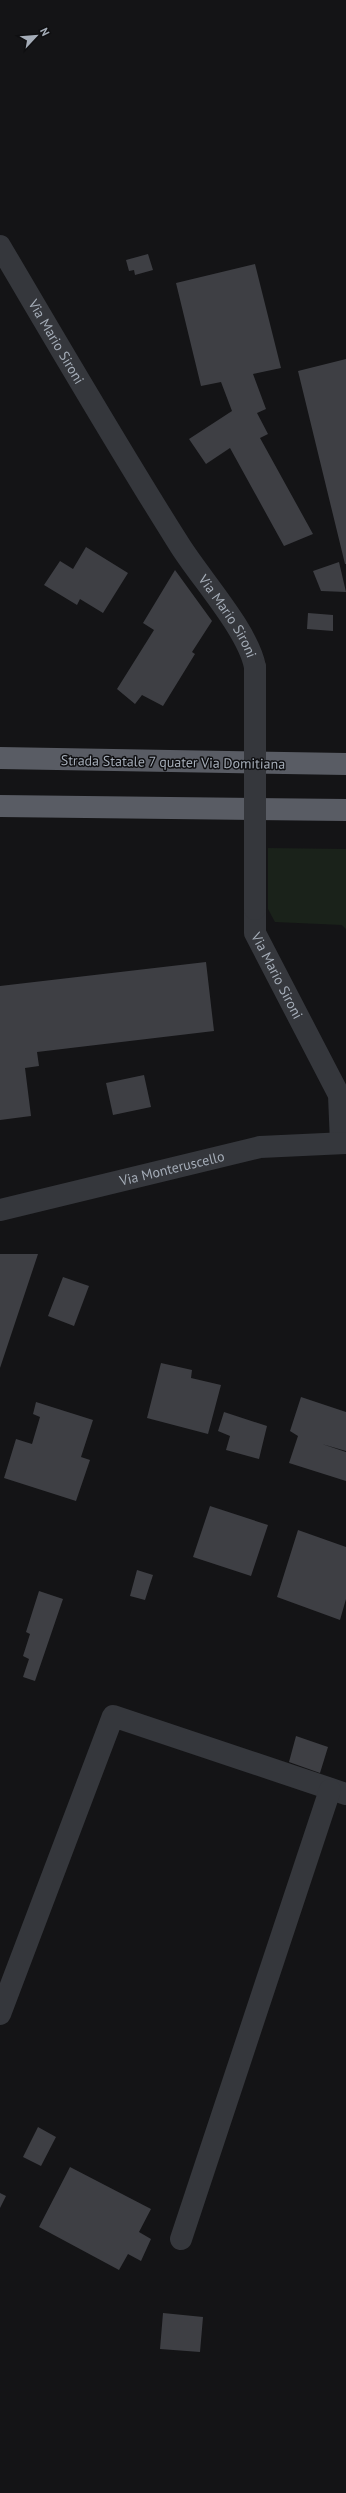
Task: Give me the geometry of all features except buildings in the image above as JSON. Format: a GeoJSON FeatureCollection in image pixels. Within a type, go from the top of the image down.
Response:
{"type":"FeatureCollection","features":[{"type":"Feature","properties":{"kind":"highway","name":"Strada Statale 7 quater Via Domitiana"},"geometry":{"type":"LineString","coordinates":[[0,758],[346,764]]}},
{"type":"Feature","properties":{"kind":"highway"},"geometry":{"type":"LineString","coordinates":[[0,806],[346,810]]}},
{"type":"Feature","properties":{"kind":"street","name":"Via Mario Sironi"},"geometry":{"type":"LineString","coordinates":[[0,246],[134,474],[186,556],[248,643],[255,666],[255,933],[340,1095],[343,1143]]}},
{"type":"Feature","properties":{"kind":"street","name":"Via Monteruscello"},"geometry":{"type":"LineString","coordinates":[[0,1210],[260,1147],[343,1143]]}},
{"type":"Feature","properties":{"kind":"street"},"geometry":{"type":"LineString","coordinates":[[0,2014],[113,1716],[338,1792],[181,2240]]}},
{"type":"Feature","properties":{"kind":"shaded area"},"geometry":{"type":"Polygon","coordinates":[[[268,848],[346,849],[346,929],[342,925],[275,922],[268,909],[268,848]]]}}]}
